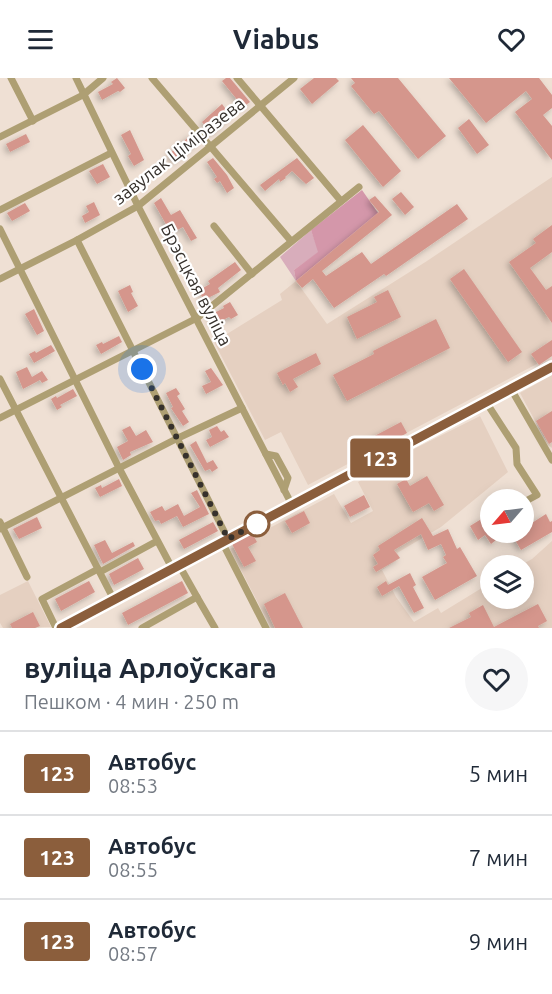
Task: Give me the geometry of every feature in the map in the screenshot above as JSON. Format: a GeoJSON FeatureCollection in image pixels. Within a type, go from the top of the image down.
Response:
{"type":"FeatureCollection","features":[{"type":"Feature","properties":{"kind":"street"},"geometry":{"type":"LineString","coordinates":[[11,78],[33,121]]}},
{"type":"Feature","properties":{"kind":"street","name":"Брэсцкая вуліца"},"geometry":{"type":"LineString","coordinates":[[76,78],[111,153],[292,506]]}},
{"type":"Feature","properties":{"kind":"street"},"geometry":{"type":"LineString","coordinates":[[0,137],[83,95],[103,78]]}},
{"type":"Feature","properties":{"kind":"street"},"geometry":{"type":"LineString","coordinates":[[152,78],[291,241]]}},
{"type":"Feature","properties":{"kind":"street","name":"завулак Ціміразева"},"geometry":{"type":"LineString","coordinates":[[237,78],[341,201]]}},
{"type":"Feature","properties":{"kind":"street","name":"завулак Ціміразева"},"geometry":{"type":"LineString","coordinates":[[0,279],[138,206],[294,78]]}},
{"type":"Feature","properties":{"kind":"street"},"geometry":{"type":"LineString","coordinates":[[0,210],[111,153]]}},
{"type":"Feature","properties":{"kind":"street"},"geometry":{"type":"LineString","coordinates":[[0,418],[196,318],[359,187]]}},
{"type":"Feature","properties":{"kind":"street"},"geometry":{"type":"LineString","coordinates":[[214,226],[252,274]]}},
{"type":"Feature","properties":{"kind":"street"},"geometry":{"type":"LineString","coordinates":[[0,229],[157,541],[197,597],[215,628]]}},
{"type":"Feature","properties":{"kind":"street"},"geometry":{"type":"LineString","coordinates":[[77,240],[176,439],[266,628]]}},
{"type":"Feature","properties":{"kind":"street"},"geometry":{"type":"LineString","coordinates":[[61,628],[552,367]]}},
{"type":"Feature","properties":{"kind":"street"},"geometry":{"type":"LineString","coordinates":[[0,379],[114,600]]}},
{"type":"Feature","properties":{"kind":"street"},"geometry":{"type":"LineString","coordinates":[[511,389],[552,460]]}},
{"type":"Feature","properties":{"kind":"street"},"geometry":{"type":"LineString","coordinates":[[486,402],[516,448],[517,464],[533,489]]}},
{"type":"Feature","properties":{"kind":"street"},"geometry":{"type":"LineString","coordinates":[[27,578],[1,526],[61,499],[176,439],[242,408]]}},
{"type":"Feature","properties":{"kind":"street"},"geometry":{"type":"LineString","coordinates":[[56,628],[42,599],[157,541]]}},
{"type":"Feature","properties":{"kind":"street"},"geometry":{"type":"LineString","coordinates":[[145,627],[197,597]]}},
{"type":"Feature","properties":{"kind":"shaded area"},"geometry":{"type":"Polygon","coordinates":[[[552,177],[552,356],[308,485],[281,432],[265,440],[214,342],[282,300],[280,294],[296,281],[327,324],[427,261],[552,177]]]}},
{"type":"Feature","properties":{"kind":"shaded area"},"geometry":{"type":"Polygon","coordinates":[[[362,190],[378,213],[296,281],[294,270],[318,252],[311,230],[362,190]]]}},
{"type":"Feature","properties":{"kind":"shaded area"},"geometry":{"type":"Polygon","coordinates":[[[311,230],[319,252],[294,270],[296,281],[280,257],[311,230]]]}},
{"type":"Feature","properties":{"kind":"shaded area"},"geometry":{"type":"Polygon","coordinates":[[[552,375],[552,448],[548,445],[520,393],[552,375]]]}},
{"type":"Feature","properties":{"kind":"shaded area"},"geometry":{"type":"Polygon","coordinates":[[[480,416],[508,472],[487,489],[480,489],[480,495],[441,527],[397,553],[400,558],[382,570],[396,597],[414,622],[438,608],[441,613],[480,589],[480,609],[534,609],[534,557],[552,541],[552,628],[271,628],[230,549],[334,494],[351,523],[373,511],[358,482],[390,461],[480,416]]]}},
{"type":"Feature","properties":{"kind":"shaded area"},"geometry":{"type":"Polygon","coordinates":[[[28,581],[51,627],[3,628],[0,623],[0,595],[28,581]]]}},
{"type":"Feature","properties":{"kind":"building"},"geometry":{"type":"Polygon","coordinates":[[[117,78],[125,88],[102,100],[98,92],[113,84],[111,82],[117,78]]]}},
{"type":"Feature","properties":{"kind":"building"},"geometry":{"type":"Polygon","coordinates":[[[230,78],[250,102],[243,107],[222,81],[230,78]]]}},
{"type":"Feature","properties":{"kind":"building"},"geometry":{"type":"Polygon","coordinates":[[[314,78],[336,78],[339,81],[312,104],[300,89],[314,78]]]}},
{"type":"Feature","properties":{"kind":"building"},"geometry":{"type":"Polygon","coordinates":[[[351,78],[398,78],[446,136],[418,159],[379,111],[374,114],[351,86],[355,83],[351,78]]]}},
{"type":"Feature","properties":{"kind":"building"},"geometry":{"type":"Polygon","coordinates":[[[449,78],[539,78],[552,95],[552,108],[543,115],[552,126],[552,160],[515,112],[532,99],[526,91],[486,123],[449,78]]]}},
{"type":"Feature","properties":{"kind":"building"},"geometry":{"type":"Polygon","coordinates":[[[222,104],[231,116],[212,134],[202,122],[222,104]]]}},
{"type":"Feature","properties":{"kind":"building"},"geometry":{"type":"Polygon","coordinates":[[[469,119],[489,145],[477,154],[458,128],[469,119]]]}},
{"type":"Feature","properties":{"kind":"building"},"geometry":{"type":"Polygon","coordinates":[[[363,125],[401,171],[383,187],[345,140],[363,125]]]}},
{"type":"Feature","properties":{"kind":"building"},"geometry":{"type":"Polygon","coordinates":[[[130,130],[144,160],[134,166],[128,156],[131,154],[121,135],[130,130]]]}},
{"type":"Feature","properties":{"kind":"building"},"geometry":{"type":"Polygon","coordinates":[[[26,134],[30,142],[10,152],[6,144],[26,134]]]}},
{"type":"Feature","properties":{"kind":"building"},"geometry":{"type":"Polygon","coordinates":[[[192,134],[199,141],[174,162],[168,155],[192,134]]]}},
{"type":"Feature","properties":{"kind":"building"},"geometry":{"type":"Polygon","coordinates":[[[213,158],[234,188],[227,193],[220,181],[217,183],[214,179],[217,177],[207,162],[213,158]]]}},
{"type":"Feature","properties":{"kind":"building"},"geometry":{"type":"Polygon","coordinates":[[[297,158],[314,178],[306,184],[292,171],[286,178],[280,182],[279,179],[265,191],[260,185],[297,158]]]}},
{"type":"Feature","properties":{"kind":"building"},"geometry":{"type":"Polygon","coordinates":[[[103,164],[110,177],[97,184],[89,171],[103,164]]]}},
{"type":"Feature","properties":{"kind":"building"},"geometry":{"type":"Polygon","coordinates":[[[401,192],[414,207],[405,215],[392,199],[401,192]]]}},
{"type":"Feature","properties":{"kind":"building"},"geometry":{"type":"Polygon","coordinates":[[[375,196],[392,215],[322,271],[326,276],[362,252],[371,264],[457,204],[468,219],[386,276],[384,274],[334,308],[313,279],[302,288],[296,281],[379,212],[369,200],[375,196]]]}},
{"type":"Feature","properties":{"kind":"building"},"geometry":{"type":"Polygon","coordinates":[[[161,198],[171,215],[180,210],[197,238],[191,241],[183,227],[168,235],[164,227],[167,226],[154,203],[161,198]]]}},
{"type":"Feature","properties":{"kind":"building"},"geometry":{"type":"Polygon","coordinates":[[[94,202],[100,215],[85,223],[82,216],[89,212],[86,206],[94,202]]]}},
{"type":"Feature","properties":{"kind":"building"},"geometry":{"type":"Polygon","coordinates":[[[25,203],[30,211],[12,221],[7,213],[25,203]]]}},
{"type":"Feature","properties":{"kind":"building"},"geometry":{"type":"Polygon","coordinates":[[[552,225],[552,252],[530,268],[546,290],[552,286],[552,323],[509,262],[536,243],[533,239],[552,225]]]}},
{"type":"Feature","properties":{"kind":"building"},"geometry":{"type":"Polygon","coordinates":[[[235,262],[241,270],[218,288],[220,292],[208,298],[206,295],[202,297],[200,293],[210,284],[208,281],[235,262]]]}},
{"type":"Feature","properties":{"kind":"building"},"geometry":{"type":"Polygon","coordinates":[[[464,269],[522,352],[508,362],[450,279],[464,269]]]}},
{"type":"Feature","properties":{"kind":"building"},"geometry":{"type":"Polygon","coordinates":[[[130,285],[133,292],[131,293],[138,306],[128,312],[118,291],[130,285]]]}},
{"type":"Feature","properties":{"kind":"building"},"geometry":{"type":"Polygon","coordinates":[[[388,290],[401,317],[357,339],[347,317],[377,302],[374,297],[388,290]]]}},
{"type":"Feature","properties":{"kind":"building"},"geometry":{"type":"Polygon","coordinates":[[[230,302],[238,315],[215,324],[210,315],[230,302]]]}},
{"type":"Feature","properties":{"kind":"building"},"geometry":{"type":"Polygon","coordinates":[[[34,309],[44,331],[37,335],[25,314],[34,309]]]}},
{"type":"Feature","properties":{"kind":"building"},"geometry":{"type":"Polygon","coordinates":[[[436,319],[450,348],[347,401],[333,375],[374,354],[373,351],[436,319]]]}},
{"type":"Feature","properties":{"kind":"building"},"geometry":{"type":"Polygon","coordinates":[[[119,336],[122,342],[101,354],[96,345],[119,336]]]}},
{"type":"Feature","properties":{"kind":"building"},"geometry":{"type":"Polygon","coordinates":[[[552,340],[552,356],[539,365],[531,354],[552,340]]]}},
{"type":"Feature","properties":{"kind":"building"},"geometry":{"type":"Polygon","coordinates":[[[51,345],[55,351],[34,363],[29,354],[51,345]]]}},
{"type":"Feature","properties":{"kind":"building"},"geometry":{"type":"Polygon","coordinates":[[[316,353],[321,364],[293,379],[298,387],[290,392],[285,383],[283,385],[277,373],[316,353]]]}},
{"type":"Feature","properties":{"kind":"building"},"geometry":{"type":"Polygon","coordinates":[[[27,367],[32,377],[42,371],[48,380],[42,383],[40,380],[23,389],[16,372],[27,367]]]}},
{"type":"Feature","properties":{"kind":"building"},"geometry":{"type":"Polygon","coordinates":[[[211,368],[223,385],[206,394],[202,386],[211,382],[205,371],[211,368]]]}},
{"type":"Feature","properties":{"kind":"building"},"geometry":{"type":"Polygon","coordinates":[[[176,388],[180,394],[177,396],[185,409],[182,411],[189,422],[183,426],[171,408],[173,407],[166,393],[176,388]]]}},
{"type":"Feature","properties":{"kind":"building"},"geometry":{"type":"Polygon","coordinates":[[[73,389],[77,396],[60,405],[62,407],[57,410],[51,399],[73,389]]]}},
{"type":"Feature","properties":{"kind":"building"},"geometry":{"type":"Polygon","coordinates":[[[552,411],[552,442],[549,444],[536,421],[552,411]]]}},
{"type":"Feature","properties":{"kind":"building"},"geometry":{"type":"Polygon","coordinates":[[[401,422],[407,433],[373,451],[367,440],[401,422]]]}},
{"type":"Feature","properties":{"kind":"building"},"geometry":{"type":"Polygon","coordinates":[[[130,426],[136,436],[146,430],[153,442],[130,452],[131,455],[123,460],[117,447],[128,441],[122,430],[130,426]]]}},
{"type":"Feature","properties":{"kind":"building"},"geometry":{"type":"Polygon","coordinates":[[[217,426],[229,437],[210,447],[206,440],[212,437],[209,430],[217,426]]]}},
{"type":"Feature","properties":{"kind":"building"},"geometry":{"type":"Polygon","coordinates":[[[196,441],[207,463],[213,460],[218,468],[212,472],[210,469],[205,471],[190,445],[196,441]]]}},
{"type":"Feature","properties":{"kind":"building"},"geometry":{"type":"Polygon","coordinates":[[[427,476],[444,505],[434,511],[429,503],[413,512],[397,484],[406,479],[410,486],[427,476]]]}},
{"type":"Feature","properties":{"kind":"building"},"geometry":{"type":"Polygon","coordinates":[[[119,479],[122,486],[100,497],[95,488],[101,485],[102,488],[119,479]]]}},
{"type":"Feature","properties":{"kind":"building"},"geometry":{"type":"Polygon","coordinates":[[[197,490],[209,514],[183,527],[177,516],[161,524],[159,520],[155,521],[150,512],[162,506],[165,511],[178,504],[184,516],[200,507],[191,493],[197,490]]]}},
{"type":"Feature","properties":{"kind":"building"},"geometry":{"type":"Polygon","coordinates":[[[364,495],[370,507],[350,517],[344,506],[364,495]]]}},
{"type":"Feature","properties":{"kind":"building"},"geometry":{"type":"Polygon","coordinates":[[[304,511],[310,523],[292,533],[285,521],[304,511]]]}},
{"type":"Feature","properties":{"kind":"building"},"geometry":{"type":"Polygon","coordinates":[[[546,514],[550,522],[552,521],[552,532],[534,542],[534,522],[546,514]]]}},
{"type":"Feature","properties":{"kind":"building"},"geometry":{"type":"Polygon","coordinates":[[[37,517],[42,528],[19,539],[13,529],[37,517]]]}},
{"type":"Feature","properties":{"kind":"building"},"geometry":{"type":"Polygon","coordinates":[[[422,518],[433,536],[448,529],[457,549],[460,547],[477,576],[435,600],[422,577],[447,563],[443,557],[446,555],[441,544],[428,550],[421,534],[394,550],[400,558],[376,572],[373,567],[378,564],[373,555],[380,550],[378,546],[422,518]]]}},
{"type":"Feature","properties":{"kind":"building"},"geometry":{"type":"Polygon","coordinates":[[[480,520],[480,539],[478,540],[470,526],[480,520]]]}},
{"type":"Feature","properties":{"kind":"building"},"geometry":{"type":"Polygon","coordinates":[[[213,522],[218,531],[184,549],[179,540],[213,522]]]}},
{"type":"Feature","properties":{"kind":"building"},"geometry":{"type":"Polygon","coordinates":[[[252,533],[257,542],[248,547],[256,561],[244,567],[232,544],[252,533]]]}},
{"type":"Feature","properties":{"kind":"building"},"geometry":{"type":"Polygon","coordinates":[[[105,540],[112,553],[133,542],[135,546],[103,564],[94,545],[105,540]]]}},
{"type":"Feature","properties":{"kind":"building"},"geometry":{"type":"Polygon","coordinates":[[[517,543],[533,543],[521,550],[517,543]]]}},
{"type":"Feature","properties":{"kind":"building"},"geometry":{"type":"Polygon","coordinates":[[[138,558],[144,569],[114,585],[109,574],[138,558]]]}},
{"type":"Feature","properties":{"kind":"building"},"geometry":{"type":"Polygon","coordinates":[[[410,573],[416,585],[413,587],[424,608],[414,613],[399,586],[382,596],[377,587],[386,581],[388,585],[410,573]]]}},
{"type":"Feature","properties":{"kind":"building"},"geometry":{"type":"Polygon","coordinates":[[[89,581],[95,592],[61,611],[55,599],[89,581]]]}},
{"type":"Feature","properties":{"kind":"building"},"geometry":{"type":"Polygon","coordinates":[[[182,581],[188,593],[128,625],[122,613],[182,581]]]}},
{"type":"Feature","properties":{"kind":"building"},"geometry":{"type":"Polygon","coordinates":[[[285,593],[303,628],[275,628],[264,604],[285,593]]]}},
{"type":"Feature","properties":{"kind":"building"},"geometry":{"type":"Polygon","coordinates":[[[538,604],[547,621],[538,626],[539,628],[449,628],[471,617],[469,613],[480,607],[480,609],[485,609],[494,627],[528,609],[534,609],[534,606],[538,604]]]}},
{"type":"Feature","properties":{"kind":"building"},"geometry":{"type":"Polygon","coordinates":[[[33,612],[40,626],[12,628],[10,624],[33,612]]]}},
{"type":"Feature","properties":{"kind":"bus line","name":"123"},"geometry":{"type":"LineString","coordinates":[[61,628],[552,367]]}},
{"type":"Feature","properties":{"kind":"route"},"geometry":{"type":"LineString","coordinates":[[142,369],[228,539],[260,522],[257,524]]}}]}
